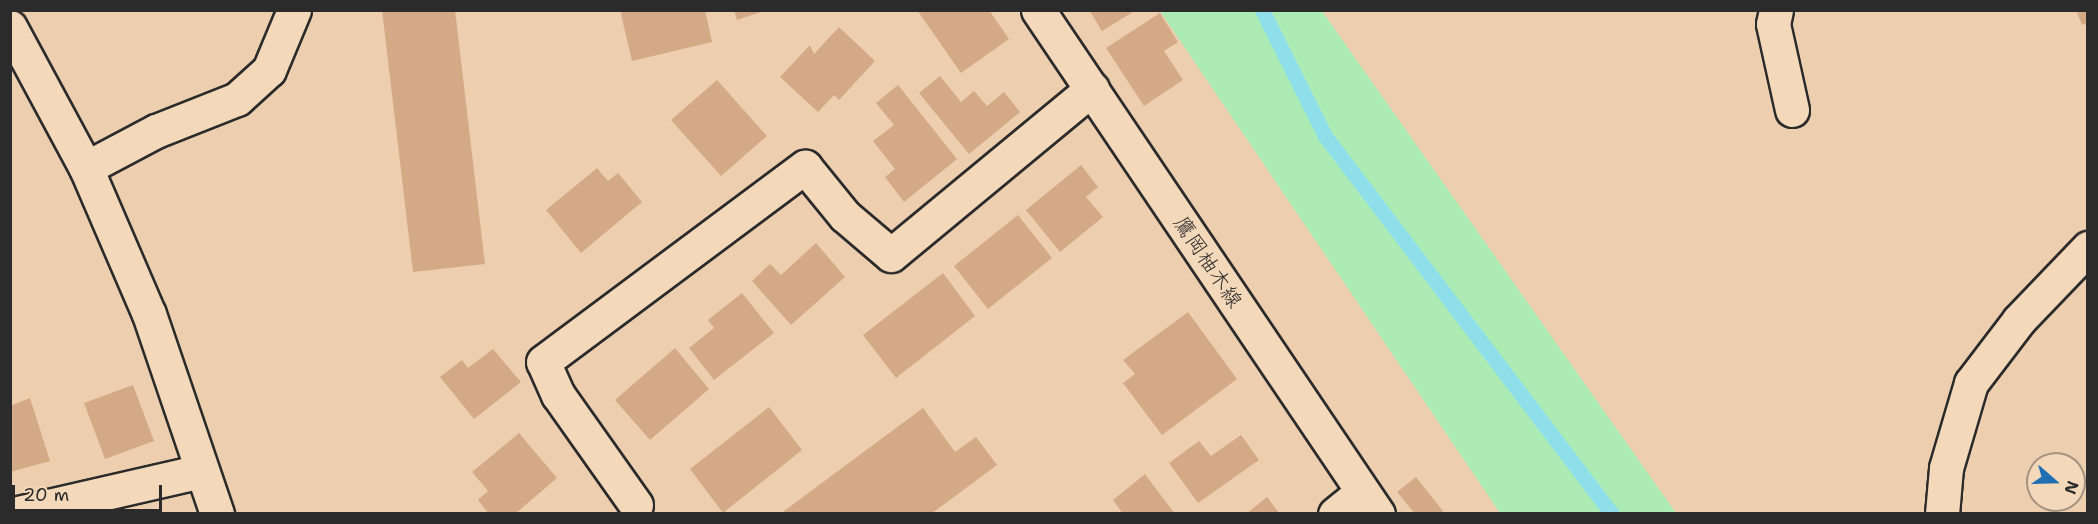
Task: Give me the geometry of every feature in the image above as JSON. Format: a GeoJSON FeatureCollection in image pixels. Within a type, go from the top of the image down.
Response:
{"type":"FeatureCollection","features":[{"type":"Feature","properties":{"kind":"street"},"geometry":{"type":"LineString","coordinates":[[86,168],[156,131],[237,99],[269,70],[294,10]]}},
{"type":"Feature","properties":{"kind":"street","name":"鷹岡柚木線"},"geometry":{"type":"LineString","coordinates":[[1038,10],[1370,503]]}},
{"type":"Feature","properties":{"kind":"street"},"geometry":{"type":"LineString","coordinates":[[1776,10],[1773,24],[1792,110]]}},
{"type":"Feature","properties":{"kind":"street"},"geometry":{"type":"LineString","coordinates":[[11,30],[86,168],[148,314],[217,513]]}},
{"type":"Feature","properties":{"kind":"street"},"geometry":{"type":"LineString","coordinates":[[636,505],[558,395],[543,362],[805,167],[845,216],[891,255],[1092,89]]}},
{"type":"Feature","properties":{"kind":"street"},"geometry":{"type":"LineString","coordinates":[[1942,513],[1946,468],[1971,383],[2019,320],[2088,248]]}},
{"type":"Feature","properties":{"kind":"street"},"geometry":{"type":"LineString","coordinates":[[14,513],[201,471]]}},
{"type":"Feature","properties":{"kind":"street"},"geometry":{"type":"LineString","coordinates":[[1335,513],[1370,503]]}},
{"type":"Feature","properties":{"kind":"green space"},"geometry":{"type":"Polygon","coordinates":[[[1160,11],[1322,11],[1676,513],[1500,513],[1160,11]]]}},
{"type":"Feature","properties":{"kind":"building"},"geometry":{"type":"Polygon","coordinates":[[[382,10],[455,10],[485,264],[413,272],[382,10]]]}},
{"type":"Feature","properties":{"kind":"building"},"geometry":{"type":"Polygon","coordinates":[[[620,10],[705,10],[712,42],[632,61],[620,10]]]}},
{"type":"Feature","properties":{"kind":"building"},"geometry":{"type":"Polygon","coordinates":[[[734,10],[764,10],[764,11],[737,20],[734,10]]]}},
{"type":"Feature","properties":{"kind":"building"},"geometry":{"type":"Polygon","coordinates":[[[917,10],[989,10],[1009,39],[961,73],[917,10]]]}},
{"type":"Feature","properties":{"kind":"building"},"geometry":{"type":"Polygon","coordinates":[[[1089,10],[1136,10],[1102,31],[1089,10]]]}},
{"type":"Feature","properties":{"kind":"building"},"geometry":{"type":"Polygon","coordinates":[[[2076,10],[2088,10],[2088,23],[2082,25],[2076,10]]]}},
{"type":"Feature","properties":{"kind":"building"},"geometry":{"type":"Polygon","coordinates":[[[1160,13],[1178,42],[1164,51],[1183,80],[1144,106],[1106,48],[1160,13]]]}},
{"type":"Feature","properties":{"kind":"building"},"geometry":{"type":"Polygon","coordinates":[[[839,27],[875,61],[839,100],[834,95],[818,112],[780,77],[810,45],[814,54],[839,27]]]}},
{"type":"Feature","properties":{"kind":"building"},"geometry":{"type":"Polygon","coordinates":[[[940,76],[961,102],[974,91],[987,106],[1004,92],[1020,112],[969,154],[919,93],[940,76]]]}},
{"type":"Feature","properties":{"kind":"building"},"geometry":{"type":"Polygon","coordinates":[[[717,80],[767,136],[721,176],[671,120],[717,80]]]}},
{"type":"Feature","properties":{"kind":"building"},"geometry":{"type":"Polygon","coordinates":[[[898,85],[957,159],[904,202],[885,177],[895,169],[873,141],[894,125],[876,103],[898,85]]]}},
{"type":"Feature","properties":{"kind":"building"},"geometry":{"type":"Polygon","coordinates":[[[1081,165],[1098,187],[1086,197],[1103,217],[1060,252],[1026,210],[1081,165]]]}},
{"type":"Feature","properties":{"kind":"building"},"geometry":{"type":"Polygon","coordinates":[[[597,168],[608,181],[618,173],[642,202],[581,253],[546,210],[597,168]]]}},
{"type":"Feature","properties":{"kind":"building"},"geometry":{"type":"Polygon","coordinates":[[[1018,215],[1052,258],[988,309],[954,266],[1018,215]]]}},
{"type":"Feature","properties":{"kind":"building"},"geometry":{"type":"Polygon","coordinates":[[[816,243],[845,277],[791,325],[752,281],[770,264],[781,275],[816,243]]]}},
{"type":"Feature","properties":{"kind":"building"},"geometry":{"type":"Polygon","coordinates":[[[943,273],[975,316],[896,378],[863,335],[943,273]]]}},
{"type":"Feature","properties":{"kind":"building"},"geometry":{"type":"Polygon","coordinates":[[[742,293],[774,333],[714,380],[689,348],[714,328],[708,320],[742,293]]]}},
{"type":"Feature","properties":{"kind":"building"},"geometry":{"type":"Polygon","coordinates":[[[1188,312],[1237,379],[1162,435],[1123,383],[1135,374],[1123,360],[1188,312]]]}},
{"type":"Feature","properties":{"kind":"building"},"geometry":{"type":"Polygon","coordinates":[[[675,348],[709,389],[650,440],[615,400],[675,348]]]}},
{"type":"Feature","properties":{"kind":"building"},"geometry":{"type":"Polygon","coordinates":[[[493,349],[521,382],[474,419],[440,377],[462,360],[468,368],[493,349]]]}},
{"type":"Feature","properties":{"kind":"building"},"geometry":{"type":"Polygon","coordinates":[[[133,385],[154,441],[105,459],[84,403],[133,385]]]}},
{"type":"Feature","properties":{"kind":"building"},"geometry":{"type":"Polygon","coordinates":[[[30,398],[50,461],[10,472],[10,406],[30,398]]]}},
{"type":"Feature","properties":{"kind":"building"},"geometry":{"type":"Polygon","coordinates":[[[769,407],[802,450],[723,513],[690,469],[769,407]]]}},
{"type":"Feature","properties":{"kind":"building"},"geometry":{"type":"Polygon","coordinates":[[[923,408],[955,452],[976,437],[997,465],[931,514],[780,514],[923,408]]]}},
{"type":"Feature","properties":{"kind":"building"},"geometry":{"type":"Polygon","coordinates":[[[519,433],[557,478],[515,514],[489,514],[478,500],[488,491],[472,472],[519,433]]]}},
{"type":"Feature","properties":{"kind":"building"},"geometry":{"type":"Polygon","coordinates":[[[1241,435],[1259,460],[1198,503],[1169,463],[1199,441],[1211,456],[1241,435]]]}},
{"type":"Feature","properties":{"kind":"building"},"geometry":{"type":"Polygon","coordinates":[[[1145,474],[1175,514],[1123,514],[1113,500],[1145,474]]]}},
{"type":"Feature","properties":{"kind":"building"},"geometry":{"type":"Polygon","coordinates":[[[1416,477],[1443,511],[1440,514],[1415,514],[1397,492],[1416,477]]]}},
{"type":"Feature","properties":{"kind":"building"},"geometry":{"type":"Polygon","coordinates":[[[1267,497],[1280,514],[1246,514],[1267,497]]]}},
{"type":"Feature","properties":{"kind":"waterway"},"geometry":{"type":"LineString","coordinates":[[1262,10],[1325,136],[1612,514]]}}]}
